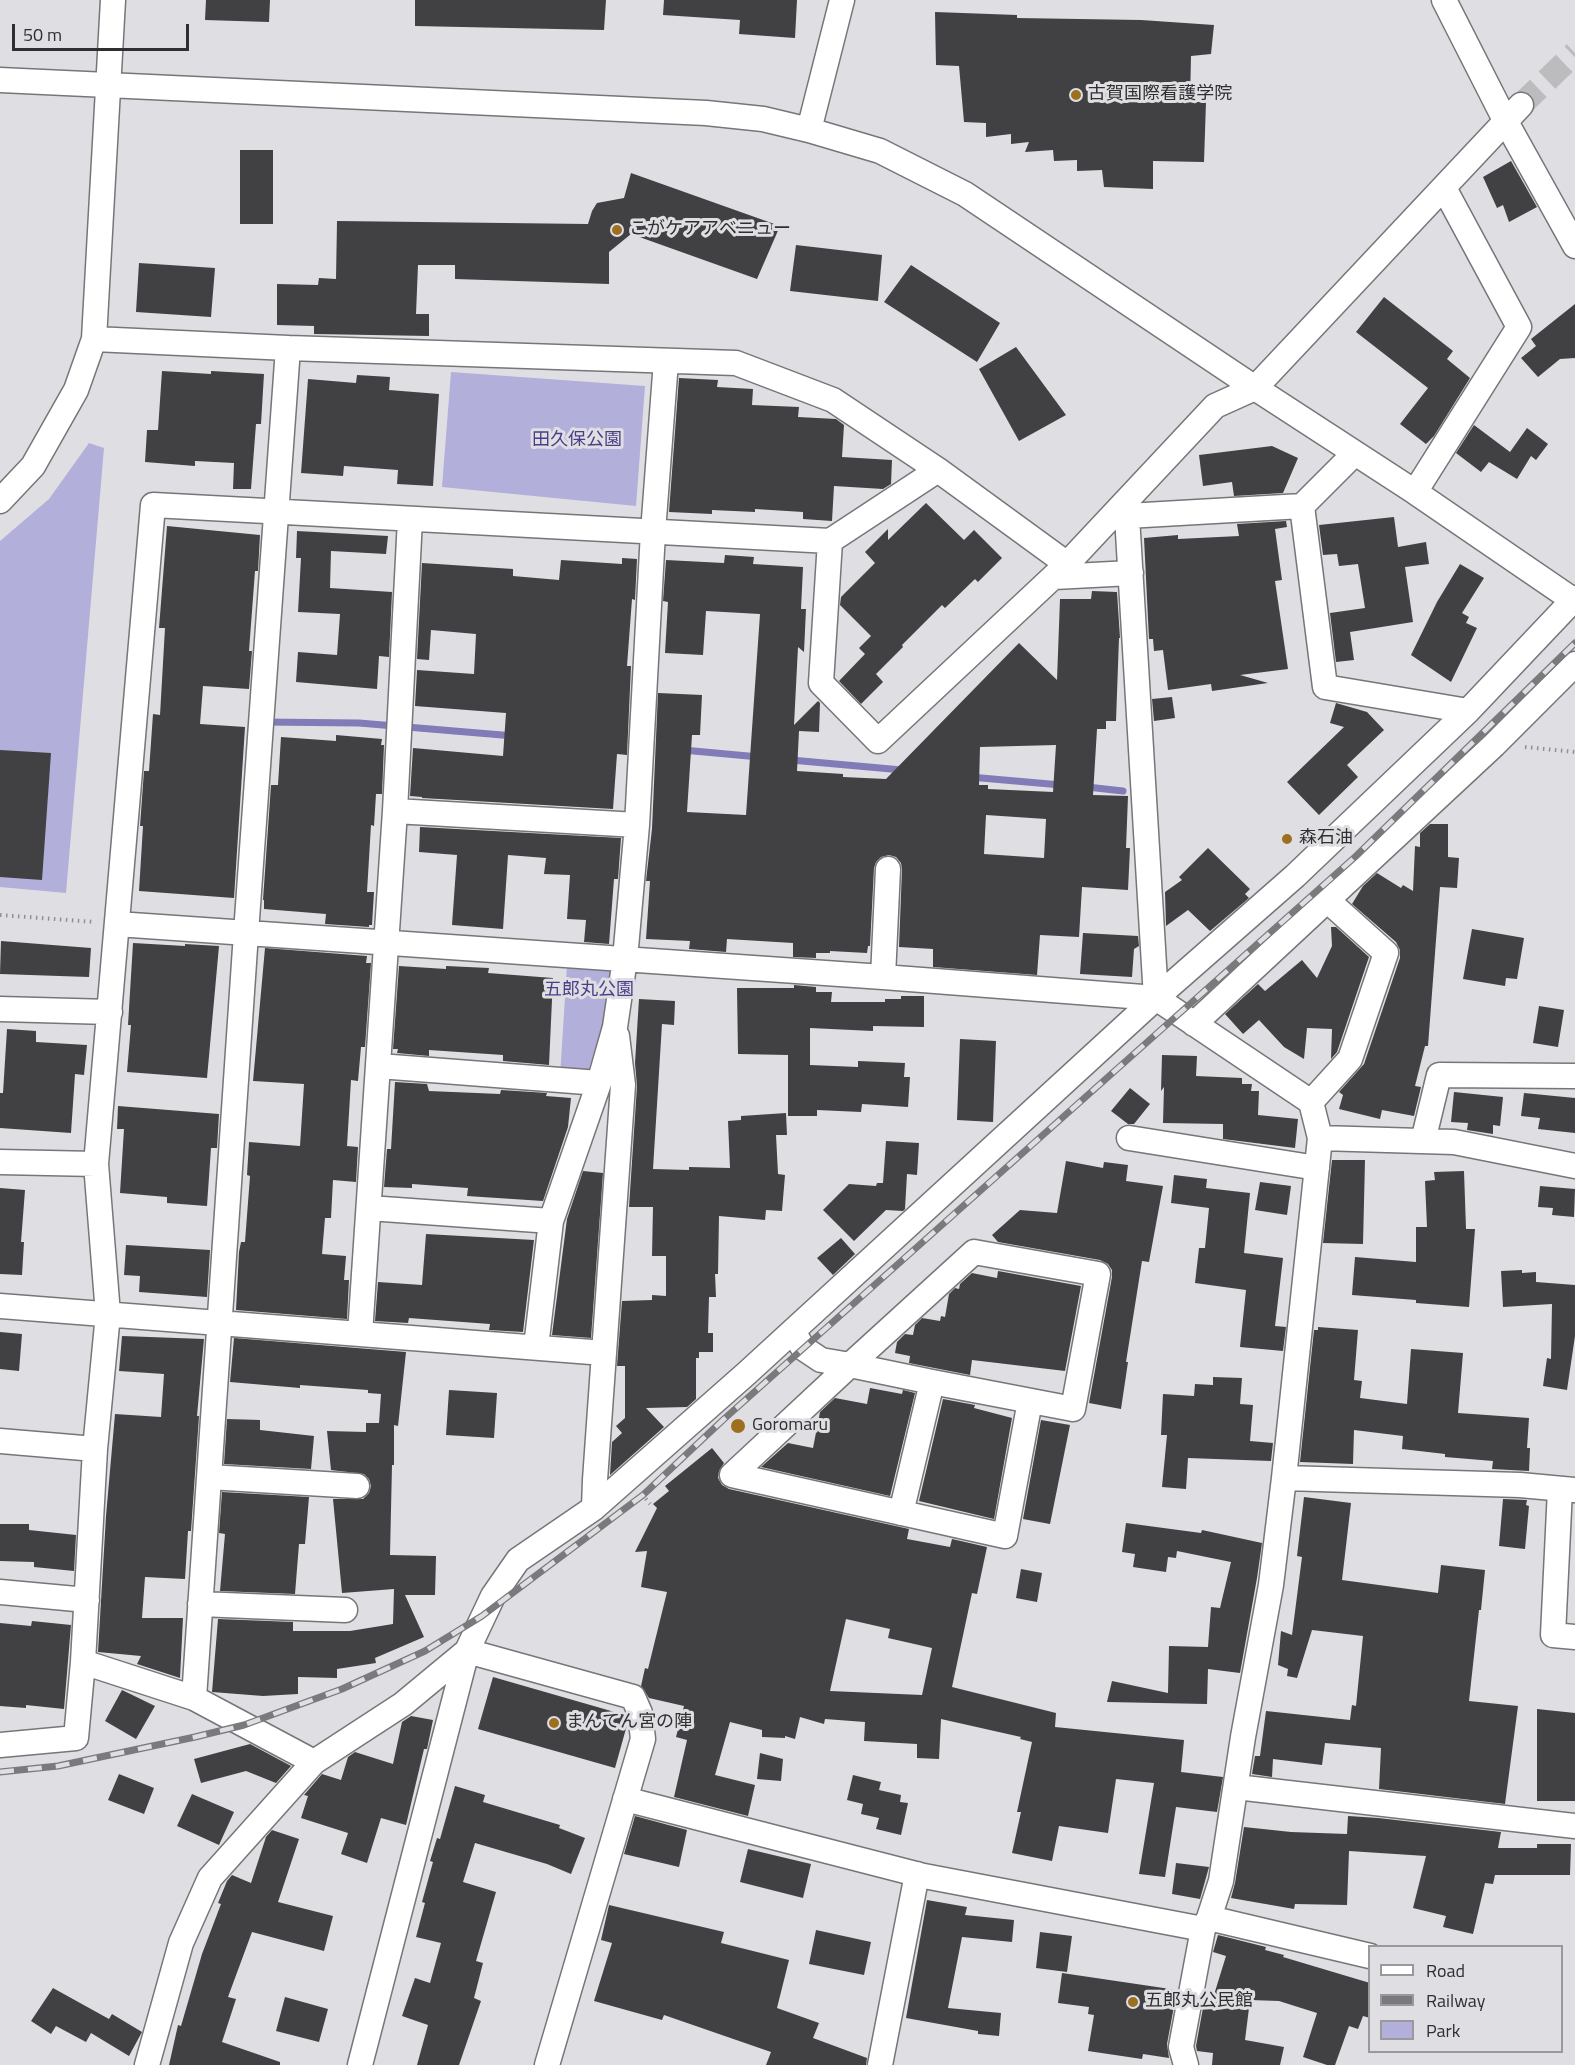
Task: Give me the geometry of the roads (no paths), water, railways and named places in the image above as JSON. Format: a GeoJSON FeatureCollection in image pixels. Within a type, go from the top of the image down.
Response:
{"type":"FeatureCollection","features":[{"type":"Feature","properties":{"kind":"street"},"geometry":{"type":"LineString","coordinates":[[0,501],[33,466],[76,390],[94,339],[113,0]]}},
{"type":"Feature","properties":{"kind":"street"},"geometry":{"type":"LineString","coordinates":[[809,130],[842,0]]}},
{"type":"Feature","properties":{"kind":"street"},"geometry":{"type":"LineString","coordinates":[[1444,0],[1513,113],[1575,246]]}},
{"type":"Feature","properties":{"kind":"street"},"geometry":{"type":"LineString","coordinates":[[0,80],[706,113],[764,119],[880,151],[965,194],[1574,599],[1468,711],[1295,876],[1156,998],[793,1331],[594,1508],[518,1560],[493,1596],[466,1651],[360,2065]]}},
{"type":"Feature","properties":{"kind":"street"},"geometry":{"type":"LineString","coordinates":[[830,542],[821,683],[878,741],[1126,508],[1215,406],[1255,388],[1513,113]]}},
{"type":"Feature","properties":{"kind":"street"},"geometry":{"type":"LineString","coordinates":[[1414,492],[1519,327],[1444,188]]}},
{"type":"Feature","properties":{"kind":"street"},"geometry":{"type":"LineString","coordinates":[[94,339],[736,363],[832,400],[938,470],[1061,570],[1131,573]]}},
{"type":"Feature","properties":{"kind":"street"},"geometry":{"type":"LineString","coordinates":[[194,1698],[288,348]]}},
{"type":"Feature","properties":{"kind":"street"},"geometry":{"type":"LineString","coordinates":[[536,1347],[551,1221],[599,1083],[615,1028],[625,959],[637,825],[653,532],[666,361]]}},
{"type":"Feature","properties":{"kind":"street"},"geometry":{"type":"LineString","coordinates":[[1126,508],[1302,506],[1355,453]]}},
{"type":"Feature","properties":{"kind":"street"},"geometry":{"type":"LineString","coordinates":[[0,1745],[76,1738],[83,1662],[95,1449],[108,1314],[96,1164],[153,505],[830,542],[938,470]]}},
{"type":"Feature","properties":{"kind":"street"},"geometry":{"type":"LineString","coordinates":[[1302,506],[1325,687],[1468,711]]}},
{"type":"Feature","properties":{"kind":"street"},"geometry":{"type":"LineString","coordinates":[[1126,508],[1156,998]]}},
{"type":"Feature","properties":{"kind":"street"},"geometry":{"type":"LineString","coordinates":[[360,1334],[396,812],[410,519]]}},
{"type":"Feature","properties":{"kind":"street"},"geometry":{"type":"LineString","coordinates":[[1194,1024],[1494,745],[1575,664]]}},
{"type":"Feature","properties":{"kind":"street"},"geometry":{"type":"LineString","coordinates":[[396,812],[637,825]]}},
{"type":"Feature","properties":{"kind":"street"},"geometry":{"type":"LineString","coordinates":[[883,977],[888,869]]}},
{"type":"Feature","properties":{"kind":"street"},"geometry":{"type":"LineString","coordinates":[[1311,1102],[1350,1059],[1386,953],[1327,900]]}},
{"type":"Feature","properties":{"kind":"street"},"geometry":{"type":"LineString","coordinates":[[117,924],[1156,998],[1311,1102],[1320,1138],[1271,1586],[1243,1737],[1221,1881],[1206,1923],[1181,2047],[1186,2065]]}},
{"type":"Feature","properties":{"kind":"street"},"geometry":{"type":"LineString","coordinates":[[0,1009],[110,1012]]}},
{"type":"Feature","properties":{"kind":"street"},"geometry":{"type":"LineString","coordinates":[[594,1508],[623,1085],[615,1028]]}},
{"type":"Feature","properties":{"kind":"street"},"geometry":{"type":"LineString","coordinates":[[379,1066],[599,1083]]}},
{"type":"Feature","properties":{"kind":"street"},"geometry":{"type":"LineString","coordinates":[[1424,1141],[1439,1075],[1575,1076]]}},
{"type":"Feature","properties":{"kind":"street"},"geometry":{"type":"LineString","coordinates":[[1130,1138],[1317,1168]]}},
{"type":"Feature","properties":{"kind":"street"},"geometry":{"type":"LineString","coordinates":[[1320,1138],[1454,1142],[1575,1166]]}},
{"type":"Feature","properties":{"kind":"street"},"geometry":{"type":"LineString","coordinates":[[0,1162],[96,1164]]}},
{"type":"Feature","properties":{"kind":"street"},"geometry":{"type":"LineString","coordinates":[[369,1209],[551,1221]]}},
{"type":"Feature","properties":{"kind":"street"},"geometry":{"type":"LineString","coordinates":[[793,1331],[803,1348],[821,1360],[850,1365],[1073,1409],[1098,1274],[974,1252],[850,1365],[732,1475],[1005,1536],[1030,1401]]}},
{"type":"Feature","properties":{"kind":"street"},"geometry":{"type":"LineString","coordinates":[[0,1306],[604,1353]]}},
{"type":"Feature","properties":{"kind":"street"},"geometry":{"type":"LineString","coordinates":[[901,1513],[932,1382]]}},
{"type":"Feature","properties":{"kind":"street"},"geometry":{"type":"LineString","coordinates":[[0,1441],[95,1449]]}},
{"type":"Feature","properties":{"kind":"street"},"geometry":{"type":"LineString","coordinates":[[209,1477],[357,1486]]}},
{"type":"Feature","properties":{"kind":"street"},"geometry":{"type":"LineString","coordinates":[[1284,1478],[1520,1485],[1568,1489],[1553,1635],[1575,1637]]}},
{"type":"Feature","properties":{"kind":"street"},"geometry":{"type":"LineString","coordinates":[[0,1593],[87,1600]]}},
{"type":"Feature","properties":{"kind":"street"},"geometry":{"type":"LineString","coordinates":[[200,1604],[345,1610]]}},
{"type":"Feature","properties":{"kind":"street"},"geometry":{"type":"LineString","coordinates":[[147,2065],[181,1943],[210,1878],[314,1762],[403,1704],[466,1651]]}},
{"type":"Feature","properties":{"kind":"street"},"geometry":{"type":"LineString","coordinates":[[466,1651],[633,1697],[640,1713],[643,1739],[547,2065]]}},
{"type":"Feature","properties":{"kind":"street"},"geometry":{"type":"LineString","coordinates":[[83,1662],[194,1698],[314,1762]]}},
{"type":"Feature","properties":{"kind":"street"},"geometry":{"type":"LineString","coordinates":[[1236,1787],[1575,1826]]}},
{"type":"Feature","properties":{"kind":"street"},"geometry":{"type":"LineString","coordinates":[[625,1799],[917,1874],[1206,1923],[1368,1956]]}},
{"type":"Feature","properties":{"kind":"street"},"geometry":{"type":"LineString","coordinates":[[880,2065],[917,1874]]}},
{"type":"Feature","properties":{"kind":"waterway"},"geometry":{"type":"LineString","coordinates":[[264,722],[359,723],[514,736]]}},
{"type":"Feature","properties":{"kind":"waterway"},"geometry":{"type":"LineString","coordinates":[[683,750],[759,757]]}},
{"type":"Feature","properties":{"kind":"waterway"},"geometry":{"type":"LineString","coordinates":[[791,760],[902,770]]}},
{"type":"Feature","properties":{"kind":"waterway"},"geometry":{"type":"LineString","coordinates":[[970,777],[1061,785]]}},
{"type":"Feature","properties":{"kind":"waterway"},"geometry":{"type":"LineString","coordinates":[[1087,787],[1123,791]]}},
{"type":"Feature","properties":{"kind":"tunnel"},"geometry":{"type":"LineString","coordinates":[[1521,105],[1575,53]]}},
{"type":"Feature","properties":{"kind":"railway"},"geometry":{"type":"LineString","coordinates":[[0,1772],[58,1766],[244,1725],[342,1689],[425,1651],[482,1616],[643,1495],[724,1419],[1355,857],[1575,643]]}},
{"type":"Feature","properties":{"kind":"place","name":"古賀国際看護学院"},"geometry":{"type":"Point","coordinates":[1076,95]}},
{"type":"Feature","properties":{"kind":"place","name":"こがケアアベニュー"},"geometry":{"type":"Point","coordinates":[617,230]}},
{"type":"Feature","properties":{"kind":"place","name":"森石油"},"geometry":{"type":"Point","coordinates":[1287,839]}},
{"type":"Feature","properties":{"kind":"place","name":"Goromaru"},"geometry":{"type":"Point","coordinates":[738,1426]}},
{"type":"Feature","properties":{"kind":"place","name":"まんてん宮の陣"},"geometry":{"type":"Point","coordinates":[554,1723]}},
{"type":"Feature","properties":{"kind":"place","name":"五郎丸公民館"},"geometry":{"type":"Point","coordinates":[1133,2002]}},
{"type":"Feature","properties":{"kind":"park label","name":"田久保公園"},"geometry":{"type":"Point","coordinates":[577,441]}},
{"type":"Feature","properties":{"kind":"park label","name":"五郎丸公園"},"geometry":{"type":"Point","coordinates":[589,991]}}]}
